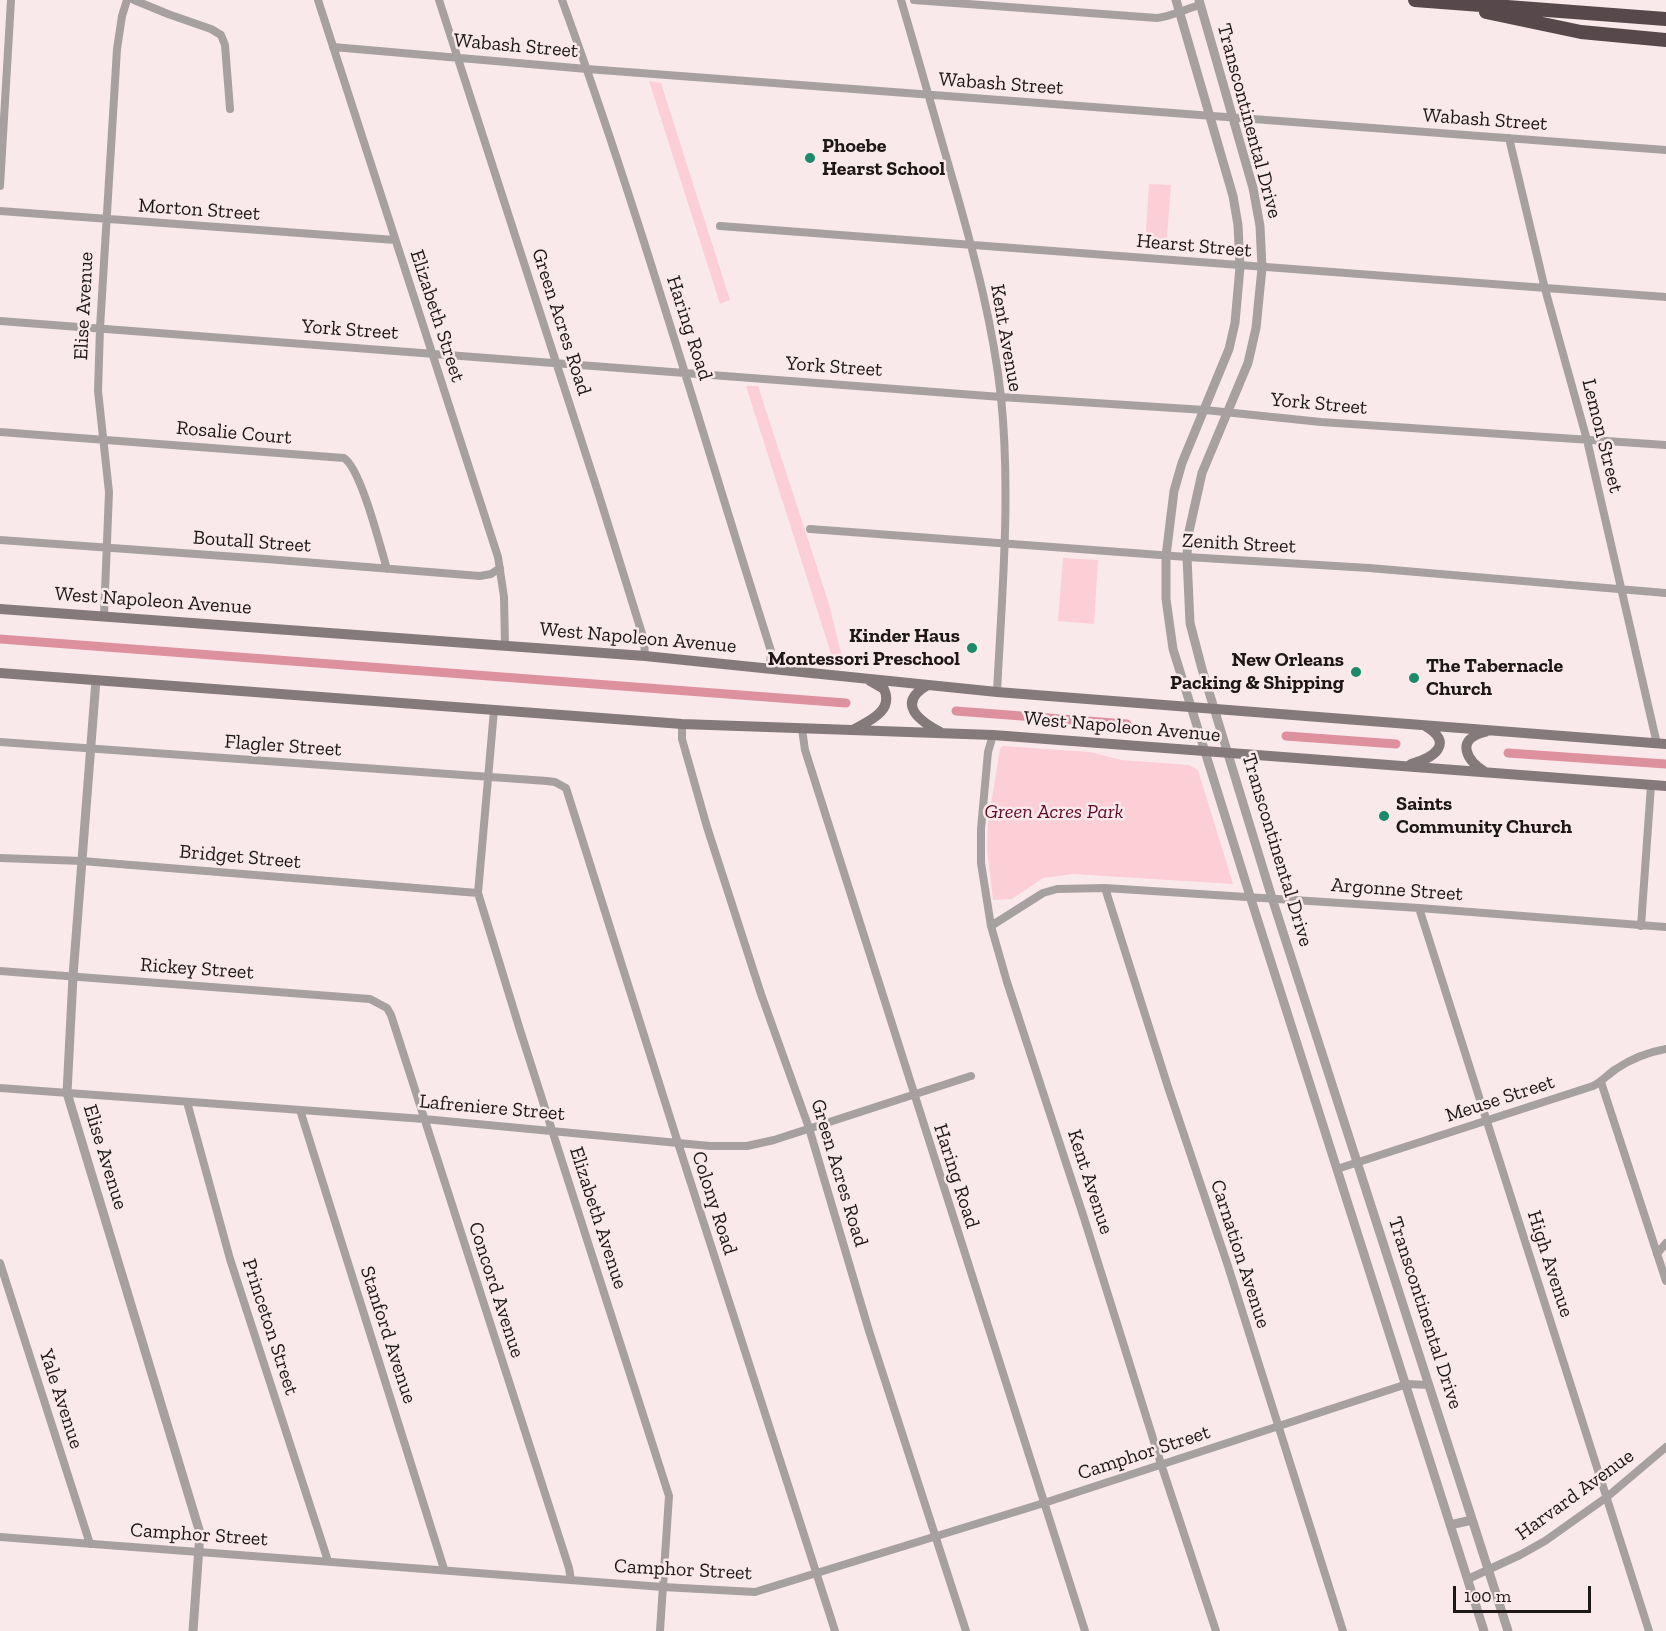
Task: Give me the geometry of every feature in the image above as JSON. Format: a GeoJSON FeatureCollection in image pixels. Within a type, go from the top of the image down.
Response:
{"type":"FeatureCollection","features":[{"type":"Feature","properties":{"kind":"highway"},"geometry":{"type":"LineString","coordinates":[[1415,0],[1666,19]]}},
{"type":"Feature","properties":{"kind":"highway"},"geometry":{"type":"LineString","coordinates":[[1449,2],[1550,27],[1666,40]]}},
{"type":"Feature","properties":{"kind":"main road","name":"West Napoleon Avenue"},"geometry":{"type":"LineString","coordinates":[[0,609],[645,656],[997,692],[1662,744]]}},
{"type":"Feature","properties":{"kind":"main road","name":"West Napoleon Avenue"},"geometry":{"type":"LineString","coordinates":[[0,673],[682,724],[993,735],[1666,786]]}},
{"type":"Feature","properties":{"kind":"main road"},"geometry":{"type":"LineString","coordinates":[[852,730],[885,708],[884,689],[863,678]]}},
{"type":"Feature","properties":{"kind":"main road"},"geometry":{"type":"LineString","coordinates":[[928,685],[915,695],[912,709],[917,717],[942,733]]}},
{"type":"Feature","properties":{"kind":"main road"},"geometry":{"type":"LineString","coordinates":[[1402,767],[1426,760],[1434,756],[1438,750],[1438,738],[1423,725]]}},
{"type":"Feature","properties":{"kind":"main road"},"geometry":{"type":"LineString","coordinates":[[1488,773],[1474,765],[1467,756],[1466,748],[1469,739],[1491,730]]}},
{"type":"Feature","properties":{"kind":"street"},"geometry":{"type":"LineString","coordinates":[[0,186],[10,0]]}},
{"type":"Feature","properties":{"kind":"street","name":"Elise Avenue"},"geometry":{"type":"LineString","coordinates":[[104,616],[109,492],[98,391],[100,328],[117,49],[127,0]]}},
{"type":"Feature","properties":{"kind":"street"},"geometry":{"type":"LineString","coordinates":[[134,0],[211,29],[221,35],[225,45],[230,109]]}},
{"type":"Feature","properties":{"kind":"street","name":"Elizabeth Street"},"geometry":{"type":"LineString","coordinates":[[318,0],[500,568],[504,597],[505,645]]}},
{"type":"Feature","properties":{"kind":"street","name":"Green Acres Road"},"geometry":{"type":"LineString","coordinates":[[439,0],[644,640],[645,656]]}},
{"type":"Feature","properties":{"kind":"street","name":"Haring Road"},"geometry":{"type":"LineString","coordinates":[[562,0],[587,69],[686,373],[771,651],[771,669]]}},
{"type":"Feature","properties":{"kind":"street","name":"Kent Avenue"},"geometry":{"type":"LineString","coordinates":[[901,0],[971,245],[989,319],[1001,397],[1005,544],[997,692]]}},
{"type":"Feature","properties":{"kind":"street"},"geometry":{"type":"LineString","coordinates":[[914,0],[1157,18],[1170,16],[1199,3]]}},
{"type":"Feature","properties":{"kind":"street","name":"Transcontinental Drive"},"geometry":{"type":"LineString","coordinates":[[1176,0],[1233,196],[1238,225],[1240,267],[1235,323],[1229,349],[1182,463],[1174,491],[1166,556],[1166,599],[1173,649],[1484,1631]]}},
{"type":"Feature","properties":{"kind":"street","name":"Transcontinental Drive"},"geometry":{"type":"LineString","coordinates":[[1199,3],[1253,188],[1260,226],[1262,268],[1256,328],[1248,363],[1202,472],[1188,536],[1190,623],[1272,898],[1359,1162],[1508,1631]]}},
{"type":"Feature","properties":{"kind":"street","name":"Wabash Street"},"geometry":{"type":"LineString","coordinates":[[333,47],[587,69],[1666,150]]}},
{"type":"Feature","properties":{"kind":"street","name":"Lemon Street"},"geometry":{"type":"LineString","coordinates":[[1509,138],[1545,289],[1587,440],[1662,744]]}},
{"type":"Feature","properties":{"kind":"street","name":"Morton Street"},"geometry":{"type":"LineString","coordinates":[[0,211],[395,240]]}},
{"type":"Feature","properties":{"kind":"street","name":"Hearst Street"},"geometry":{"type":"LineString","coordinates":[[720,226],[1240,267],[1666,297]]}},
{"type":"Feature","properties":{"kind":"street","name":"York Street"},"geometry":{"type":"LineString","coordinates":[[0,321],[1001,397],[1205,410],[1321,422],[1666,445]]}},
{"type":"Feature","properties":{"kind":"street","name":"Rosalie Court"},"geometry":{"type":"LineString","coordinates":[[0,432],[344,458],[351,462],[359,479],[387,569]]}},
{"type":"Feature","properties":{"kind":"street","name":"Zenith Street"},"geometry":{"type":"LineString","coordinates":[[810,529],[1166,556],[1369,568],[1666,593]]}},
{"type":"Feature","properties":{"kind":"street","name":"Boutall Street"},"geometry":{"type":"LineString","coordinates":[[0,540],[266,558],[480,576],[491,574],[500,568]]}},
{"type":"Feature","properties":{"kind":"street","name":"Elise Avenue"},"geometry":{"type":"LineString","coordinates":[[96,680],[73,976],[67,1093],[200,1533],[193,1631]]}},
{"type":"Feature","properties":{"kind":"street","name":"Elizabeth Avenue"},"geometry":{"type":"LineString","coordinates":[[494,710],[478,893],[669,1496],[660,1631]]}},
{"type":"Feature","properties":{"kind":"street","name":"Green Acres Road"},"geometry":{"type":"LineString","coordinates":[[682,724],[682,739],[707,827],[761,994],[809,1128],[869,1330],[966,1631]]}},
{"type":"Feature","properties":{"kind":"street","name":"Haring Road"},"geometry":{"type":"LineString","coordinates":[[802,729],[805,750],[1085,1631]]}},
{"type":"Feature","properties":{"kind":"street","name":"Kent Avenue"},"geometry":{"type":"LineString","coordinates":[[993,735],[988,752],[981,829],[981,863],[991,926],[1216,1631]]}},
{"type":"Feature","properties":{"kind":"street","name":"Flagler Street"},"geometry":{"type":"LineString","coordinates":[[0,742],[555,782],[562,785]]}},
{"type":"Feature","properties":{"kind":"street","name":"Colony Road"},"geometry":{"type":"LineString","coordinates":[[562,785],[569,794],[678,1143],[835,1631]]}},
{"type":"Feature","properties":{"kind":"street"},"geometry":{"type":"LineString","coordinates":[[1641,926],[1651,785]]}},
{"type":"Feature","properties":{"kind":"street","name":"Bridget Street"},"geometry":{"type":"LineString","coordinates":[[0,858],[82,861],[478,893]]}},
{"type":"Feature","properties":{"kind":"street","name":"Argonne Street"},"geometry":{"type":"LineString","coordinates":[[991,926],[1025,902],[1043,893],[1057,889],[1105,888],[1250,896],[1666,927]]}},
{"type":"Feature","properties":{"kind":"street","name":"Carnation Avenue"},"geometry":{"type":"LineString","coordinates":[[1105,888],[1343,1631]]}},
{"type":"Feature","properties":{"kind":"street","name":"High Avenue"},"geometry":{"type":"LineString","coordinates":[[1419,908],[1649,1631]]}},
{"type":"Feature","properties":{"kind":"street","name":"Rickey Street"},"geometry":{"type":"LineString","coordinates":[[0,971],[370,999],[388,1010]]}},
{"type":"Feature","properties":{"kind":"street","name":"Concord Avenue"},"geometry":{"type":"LineString","coordinates":[[388,1010],[571,1580]]}},
{"type":"Feature","properties":{"kind":"street","name":"Meuse Street"},"geometry":{"type":"LineString","coordinates":[[1337,1169],[1601,1082],[1614,1070],[1634,1059],[1666,1049]]}},
{"type":"Feature","properties":{"kind":"street","name":"Lafreniere Street"},"geometry":{"type":"LineString","coordinates":[[0,1088],[424,1119],[710,1146],[747,1146],[774,1140],[971,1076]]}},
{"type":"Feature","properties":{"kind":"street"},"geometry":{"type":"LineString","coordinates":[[1601,1082],[1666,1281]]}},
{"type":"Feature","properties":{"kind":"street","name":"Princeton Street"},"geometry":{"type":"LineString","coordinates":[[188,1102],[230,1259],[328,1561]]}},
{"type":"Feature","properties":{"kind":"street","name":"Stanford Avenue"},"geometry":{"type":"LineString","coordinates":[[300,1110],[444,1569]]}},
{"type":"Feature","properties":{"kind":"street"},"geometry":{"type":"LineString","coordinates":[[1657,1254],[1666,1243]]}},
{"type":"Feature","properties":{"kind":"street","name":"Yale Avenue"},"geometry":{"type":"LineString","coordinates":[[0,1263],[90,1544]]}},
{"type":"Feature","properties":{"kind":"street"},"geometry":{"type":"LineString","coordinates":[[1407,1384],[1429,1385]]}},
{"type":"Feature","properties":{"kind":"street","name":"Camphor Street"},"geometry":{"type":"LineString","coordinates":[[0,1537],[755,1592],[1044,1503],[1407,1384]]}},
{"type":"Feature","properties":{"kind":"street","name":"Harvard Avenue"},"geometry":{"type":"LineString","coordinates":[[1468,1579],[1520,1556],[1545,1540],[1607,1497],[1666,1447]]}},
{"type":"Feature","properties":{"kind":"street"},"geometry":{"type":"LineString","coordinates":[[1450,1525],[1472,1520]]}},
{"type":"Feature","properties":{"kind":"green space"},"geometry":{"type":"Polygon","coordinates":[[[649,81],[661,83],[730,300],[720,304],[649,81]]]}},
{"type":"Feature","properties":{"kind":"green space"},"geometry":{"type":"Polygon","coordinates":[[[1149,184],[1171,185],[1166,248],[1145,247],[1149,184]]]}},
{"type":"Feature","properties":{"kind":"green space"},"geometry":{"type":"Polygon","coordinates":[[[746,386],[758,386],[829,604],[843,661],[833,660],[746,386]]]}},
{"type":"Feature","properties":{"kind":"green space"},"geometry":{"type":"Polygon","coordinates":[[[1063,558],[1098,560],[1094,624],[1058,621],[1063,558]]]}},
{"type":"Feature","properties":{"kind":"green space","name":"Green Acres Park"},"geometry":{"type":"Polygon","coordinates":[[[1003,746],[1090,752],[1121,760],[1189,765],[1198,770],[1233,884],[1073,874],[1043,878],[1012,899],[993,900],[987,848],[988,822],[1000,749],[1003,746]]]}},
{"type":"Feature","properties":{"kind":"waterway"},"geometry":{"type":"LineString","coordinates":[[0,639],[846,703]]}},
{"type":"Feature","properties":{"kind":"waterway"},"geometry":{"type":"LineString","coordinates":[[956,711],[1127,724]]}},
{"type":"Feature","properties":{"kind":"waterway"},"geometry":{"type":"LineString","coordinates":[[1286,736],[1396,744]]}},
{"type":"Feature","properties":{"kind":"waterway"},"geometry":{"type":"LineString","coordinates":[[1508,753],[1666,764]]}},
{"type":"Feature","properties":{"kind":"place","name":"Phoebe Hearst School"},"geometry":{"type":"Point","coordinates":[810,158]}},
{"type":"Feature","properties":{"kind":"place","name":"Kinder Haus Montessori Preschool"},"geometry":{"type":"Point","coordinates":[972,648]}},
{"type":"Feature","properties":{"kind":"place","name":"New Orleans Packing & Shipping"},"geometry":{"type":"Point","coordinates":[1356,672]}},
{"type":"Feature","properties":{"kind":"place","name":"The Tabernacle Church"},"geometry":{"type":"Point","coordinates":[1414,678]}},
{"type":"Feature","properties":{"kind":"place","name":"Saints Community Church"},"geometry":{"type":"Point","coordinates":[1384,816]}}]}
